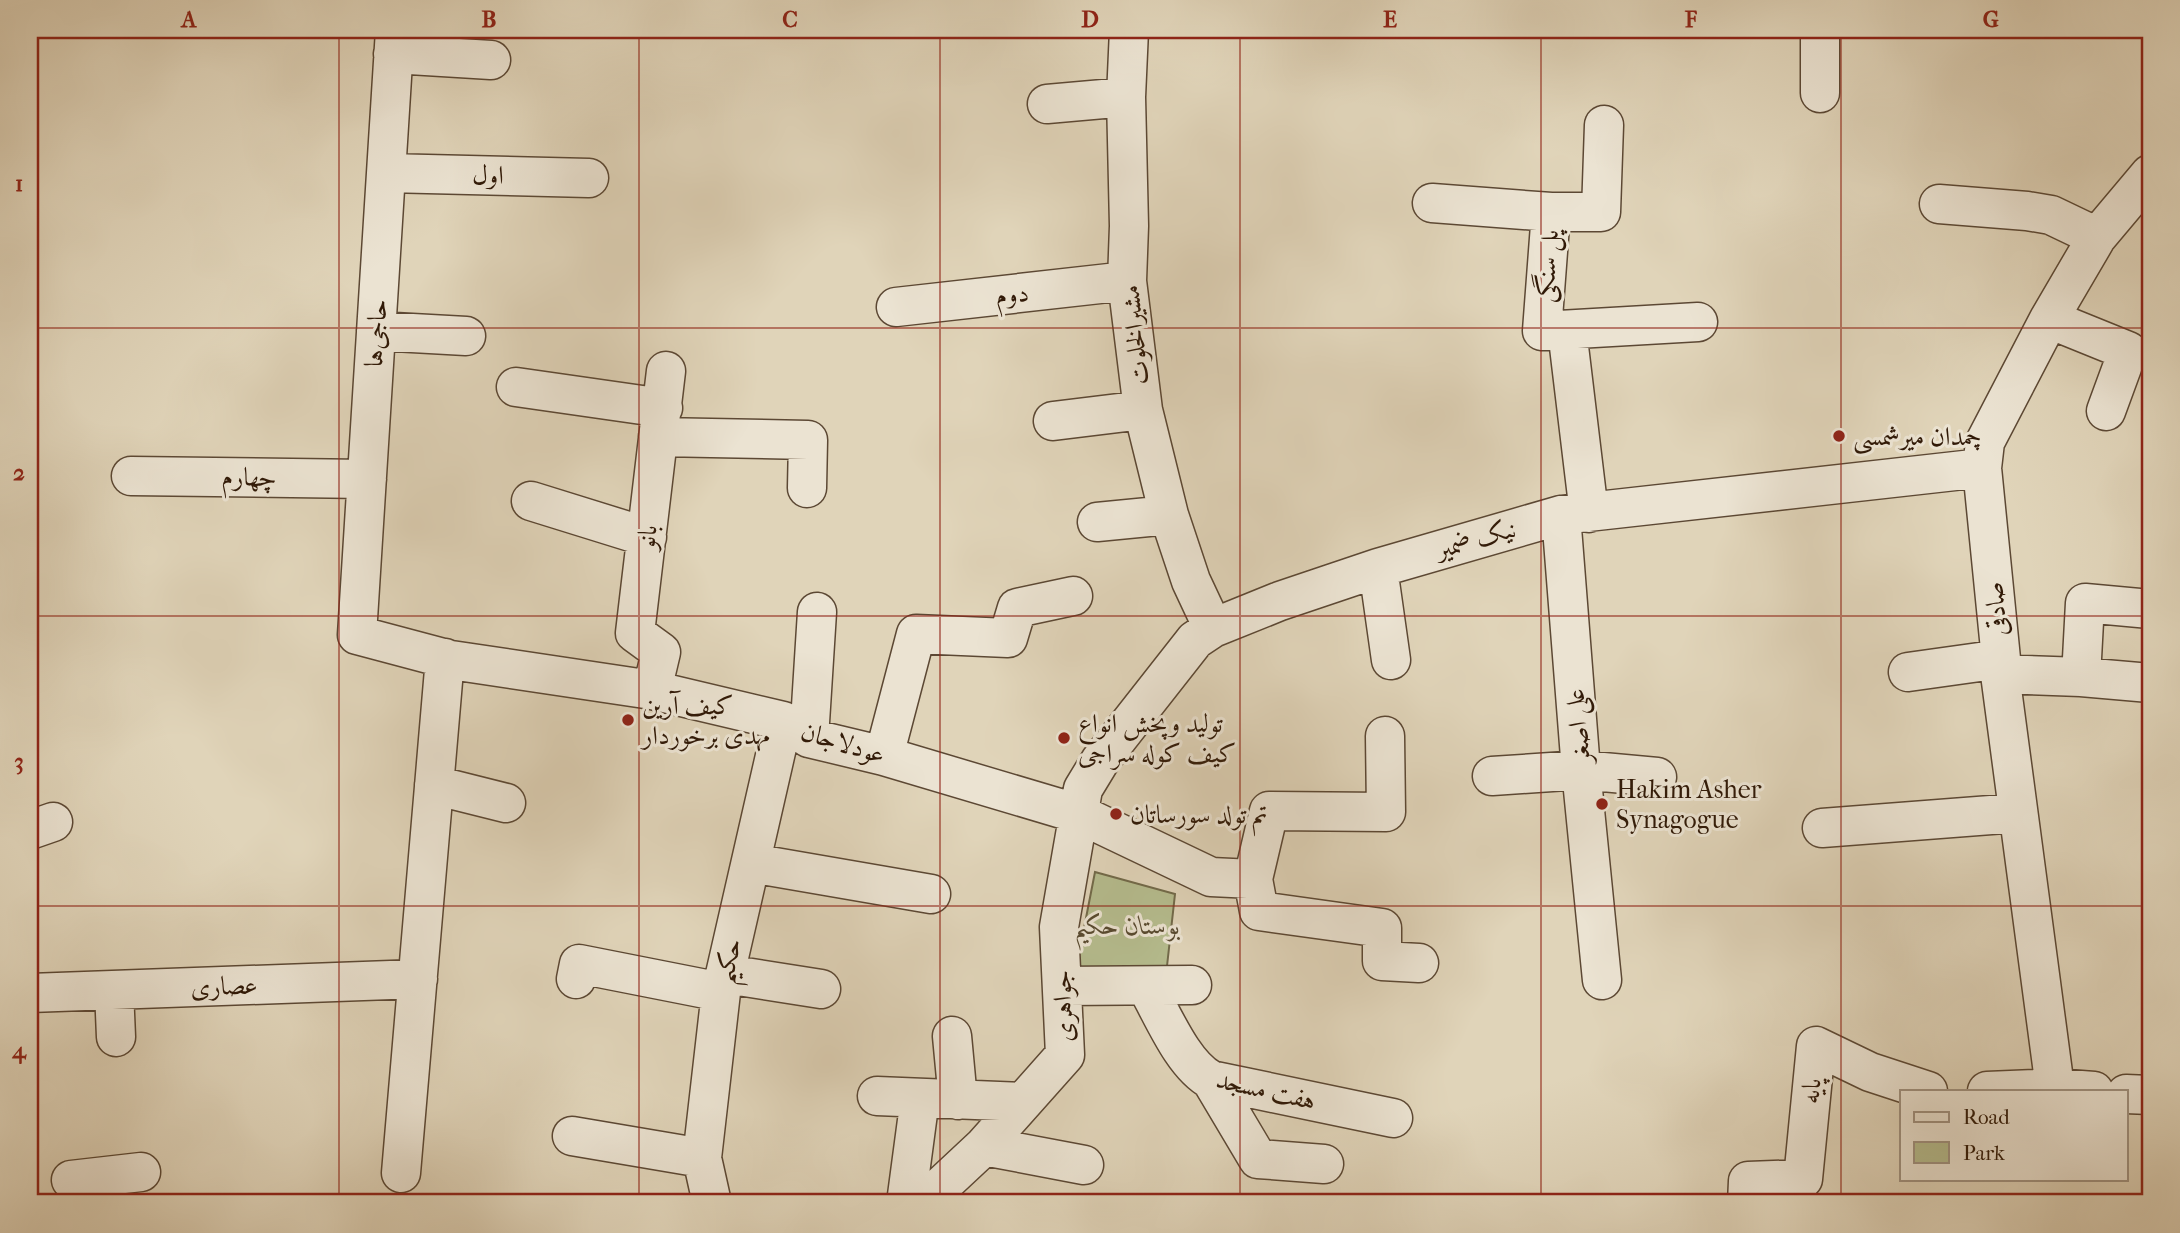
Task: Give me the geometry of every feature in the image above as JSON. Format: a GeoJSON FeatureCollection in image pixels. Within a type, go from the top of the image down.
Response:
{"type":"FeatureCollection","features":[{"type":"Feature","properties":{"kind":"street","name":"مشیرالخلوت"},"geometry":{"type":"LineString","coordinates":[[1129,30],[1126,97],[1129,226],[1127,281],[1143,410],[1169,515],[1191,581],[1213,628]]}},
{"type":"Feature","properties":{"kind":"street"},"geometry":{"type":"LineString","coordinates":[[1820,30],[1820,93]]}},
{"type":"Feature","properties":{"kind":"street"},"geometry":{"type":"LineString","coordinates":[[394,42],[491,60]]}},
{"type":"Feature","properties":{"kind":"street","name":"حاجی‌ها"},"geometry":{"type":"LineString","coordinates":[[357,635],[394,42]]}},
{"type":"Feature","properties":{"kind":"street"},"geometry":{"type":"LineString","coordinates":[[1047,104],[1126,97]]}},
{"type":"Feature","properties":{"kind":"street"},"geometry":{"type":"LineString","coordinates":[[1550,212],[1601,212],[1604,125]]}},
{"type":"Feature","properties":{"kind":"street","name":"اول"},"geometry":{"type":"LineString","coordinates":[[386,173],[589,178]]}},
{"type":"Feature","properties":{"kind":"street","name":"صادقی"},"geometry":{"type":"LineString","coordinates":[[2055,1088],[2017,813],[2000,667],[1982,468],[1985,442],[2049,318],[2097,237],[2150,174]]}},
{"type":"Feature","properties":{"kind":"street","name":"پل سنگی"},"geometry":{"type":"LineString","coordinates":[[1432,203],[1550,212],[1542,331],[1698,322]]}},
{"type":"Feature","properties":{"kind":"street"},"geometry":{"type":"LineString","coordinates":[[1939,204],[2051,215],[2097,237]]}},
{"type":"Feature","properties":{"kind":"street","name":"دوم"},"geometry":{"type":"LineString","coordinates":[[896,307],[1127,281]]}},
{"type":"Feature","properties":{"kind":"street"},"geometry":{"type":"LineString","coordinates":[[2049,318],[2128,351],[2106,411]]}},
{"type":"Feature","properties":{"kind":"street","name":"پل سنگی"},"geometry":{"type":"LineString","coordinates":[[1567,330],[1575,514]]}},
{"type":"Feature","properties":{"kind":"street"},"geometry":{"type":"LineString","coordinates":[[376,331],[466,336]]}},
{"type":"Feature","properties":{"kind":"street","name":"بانو"},"geometry":{"type":"LineString","coordinates":[[652,690],[661,652],[635,633],[666,371]]}},
{"type":"Feature","properties":{"kind":"street"},"geometry":{"type":"LineString","coordinates":[[516,387],[661,422],[808,440],[807,488]]}},
{"type":"Feature","properties":{"kind":"street"},"geometry":{"type":"LineString","coordinates":[[1054,421],[1143,410]]}},
{"type":"Feature","properties":{"kind":"street","name":"نیک ضمیر"},"geometry":{"type":"LineString","coordinates":[[1079,814],[1083,789],[1100,761],[1195,639],[1213,628],[1280,601],[1378,568],[1575,514],[1982,468]]}},
{"type":"Feature","properties":{"kind":"street","name":"چهارم"},"geometry":{"type":"LineString","coordinates":[[131,476],[367,479]]}},
{"type":"Feature","properties":{"kind":"street"},"geometry":{"type":"LineString","coordinates":[[531,501],[647,537]]}},
{"type":"Feature","properties":{"kind":"street","name":"علی اصغر"},"geometry":{"type":"LineString","coordinates":[[1575,514],[1581,770],[1602,980]]}},
{"type":"Feature","properties":{"kind":"street"},"geometry":{"type":"LineString","coordinates":[[1097,522],[1169,515]]}},
{"type":"Feature","properties":{"kind":"street"},"geometry":{"type":"LineString","coordinates":[[1378,568],[1391,660]]}},
{"type":"Feature","properties":{"kind":"street"},"geometry":{"type":"LineString","coordinates":[[884,756],[916,634],[1008,638],[1017,608],[1073,596]]}},
{"type":"Feature","properties":{"kind":"street"},"geometry":{"type":"LineString","coordinates":[[2081,677],[2085,603],[2150,609]]}},
{"type":"Feature","properties":{"kind":"street","name":"حکیم"},"geometry":{"type":"LineString","coordinates":[[712,1203],[702,1158],[723,983],[751,863],[796,730],[817,612]]}},
{"type":"Feature","properties":{"kind":"street","name":"عودلاجان"},"geometry":{"type":"LineString","coordinates":[[357,635],[445,659],[652,690],[1079,814]]}},
{"type":"Feature","properties":{"kind":"street"},"geometry":{"type":"LineString","coordinates":[[401,1173],[445,659]]}},
{"type":"Feature","properties":{"kind":"street"},"geometry":{"type":"LineString","coordinates":[[1908,672],[2000,667],[2150,683]]}},
{"type":"Feature","properties":{"kind":"street"},"geometry":{"type":"LineString","coordinates":[[1385,736],[1386,811],[1269,811],[1253,879],[1259,911],[1382,928],[1382,961],[1419,963]]}},
{"type":"Feature","properties":{"kind":"street"},"geometry":{"type":"LineString","coordinates":[[1492,776],[1581,770],[1657,777]]}},
{"type":"Feature","properties":{"kind":"street"},"geometry":{"type":"LineString","coordinates":[[435,785],[506,803]]}},
{"type":"Feature","properties":{"kind":"street"},"geometry":{"type":"LineString","coordinates":[[1822,828],[2017,813]]}},
{"type":"Feature","properties":{"kind":"street"},"geometry":{"type":"LineString","coordinates":[[1079,814],[1211,877],[1253,879]]}},
{"type":"Feature","properties":{"kind":"street","name":"جواهری"},"geometry":{"type":"LineString","coordinates":[[923,1203],[984,1146],[1065,1055],[1059,927],[1079,814]]}},
{"type":"Feature","properties":{"kind":"street"},"geometry":{"type":"LineString","coordinates":[[751,863],[931,894]]}},
{"type":"Feature","properties":{"kind":"street"},"geometry":{"type":"LineString","coordinates":[[576,979],[579,964],[723,983],[821,989]]}},
{"type":"Feature","properties":{"kind":"street","name":"عصاری"},"geometry":{"type":"LineString","coordinates":[[30,993],[418,979]]}},
{"type":"Feature","properties":{"kind":"street"},"geometry":{"type":"LineString","coordinates":[[1062,986],[1192,985]]}},
{"type":"Feature","properties":{"kind":"street","name":"هفت مسجد"},"geometry":{"type":"LineString","coordinates":[[1146,986],[1188,1060],[1199,1073],[1211,1080],[1393,1118]]}},
{"type":"Feature","properties":{"kind":"street"},"geometry":{"type":"LineString","coordinates":[[114,990],[116,1037]]}},
{"type":"Feature","properties":{"kind":"street"},"geometry":{"type":"LineString","coordinates":[[952,1036],[958,1100]]}},
{"type":"Feature","properties":{"kind":"street","name":"پایه"},"geometry":{"type":"LineString","coordinates":[[1746,1203],[1748,1181],[1803,1180],[1816,1046],[1870,1072],[1925,1090]]}},
{"type":"Feature","properties":{"kind":"street"},"geometry":{"type":"LineString","coordinates":[[1211,1080],[1258,1159],[1324,1164]]}},
{"type":"Feature","properties":{"kind":"street"},"geometry":{"type":"LineString","coordinates":[[2010,1090],[2081,1090]]}},
{"type":"Feature","properties":{"kind":"street"},"geometry":{"type":"LineString","coordinates":[[2128,1094],[2150,1095]]}},
{"type":"Feature","properties":{"kind":"street"},"geometry":{"type":"LineString","coordinates":[[877,1096],[1023,1102]]}},
{"type":"Feature","properties":{"kind":"street"},"geometry":{"type":"LineString","coordinates":[[906,1203],[920,1098]]}},
{"type":"Feature","properties":{"kind":"street"},"geometry":{"type":"LineString","coordinates":[[572,1136],[702,1158]]}},
{"type":"Feature","properties":{"kind":"street"},"geometry":{"type":"LineString","coordinates":[[984,1146],[1084,1165]]}},
{"type":"Feature","properties":{"kind":"street"},"geometry":{"type":"LineString","coordinates":[[71,1180],[141,1172]]}},
{"type":"Feature","properties":{"kind":"green space","name":"بوستان حکیم"},"geometry":{"type":"Polygon","coordinates":[[[1095,872],[1175,894],[1167,966],[1076,969],[1095,872]]]}},
{"type":"Feature","properties":{"kind":"place","name":"چمدان میرشمسی"},"geometry":{"type":"Point","coordinates":[1839,436]}},
{"type":"Feature","properties":{"kind":"place","name":"کیف آرین مهدی برخوردار"},"geometry":{"type":"Point","coordinates":[628,720]}},
{"type":"Feature","properties":{"kind":"place","name":"تولید وپخش انواع کیف کوله سراجی"},"geometry":{"type":"Point","coordinates":[1064,738]}},
{"type":"Feature","properties":{"kind":"place","name":"Hakim Asher Synagogue"},"geometry":{"type":"Point","coordinates":[1602,804]}},
{"type":"Feature","properties":{"kind":"place","name":"تم تولد سورساتان"},"geometry":{"type":"Point","coordinates":[1116,814]}}]}
